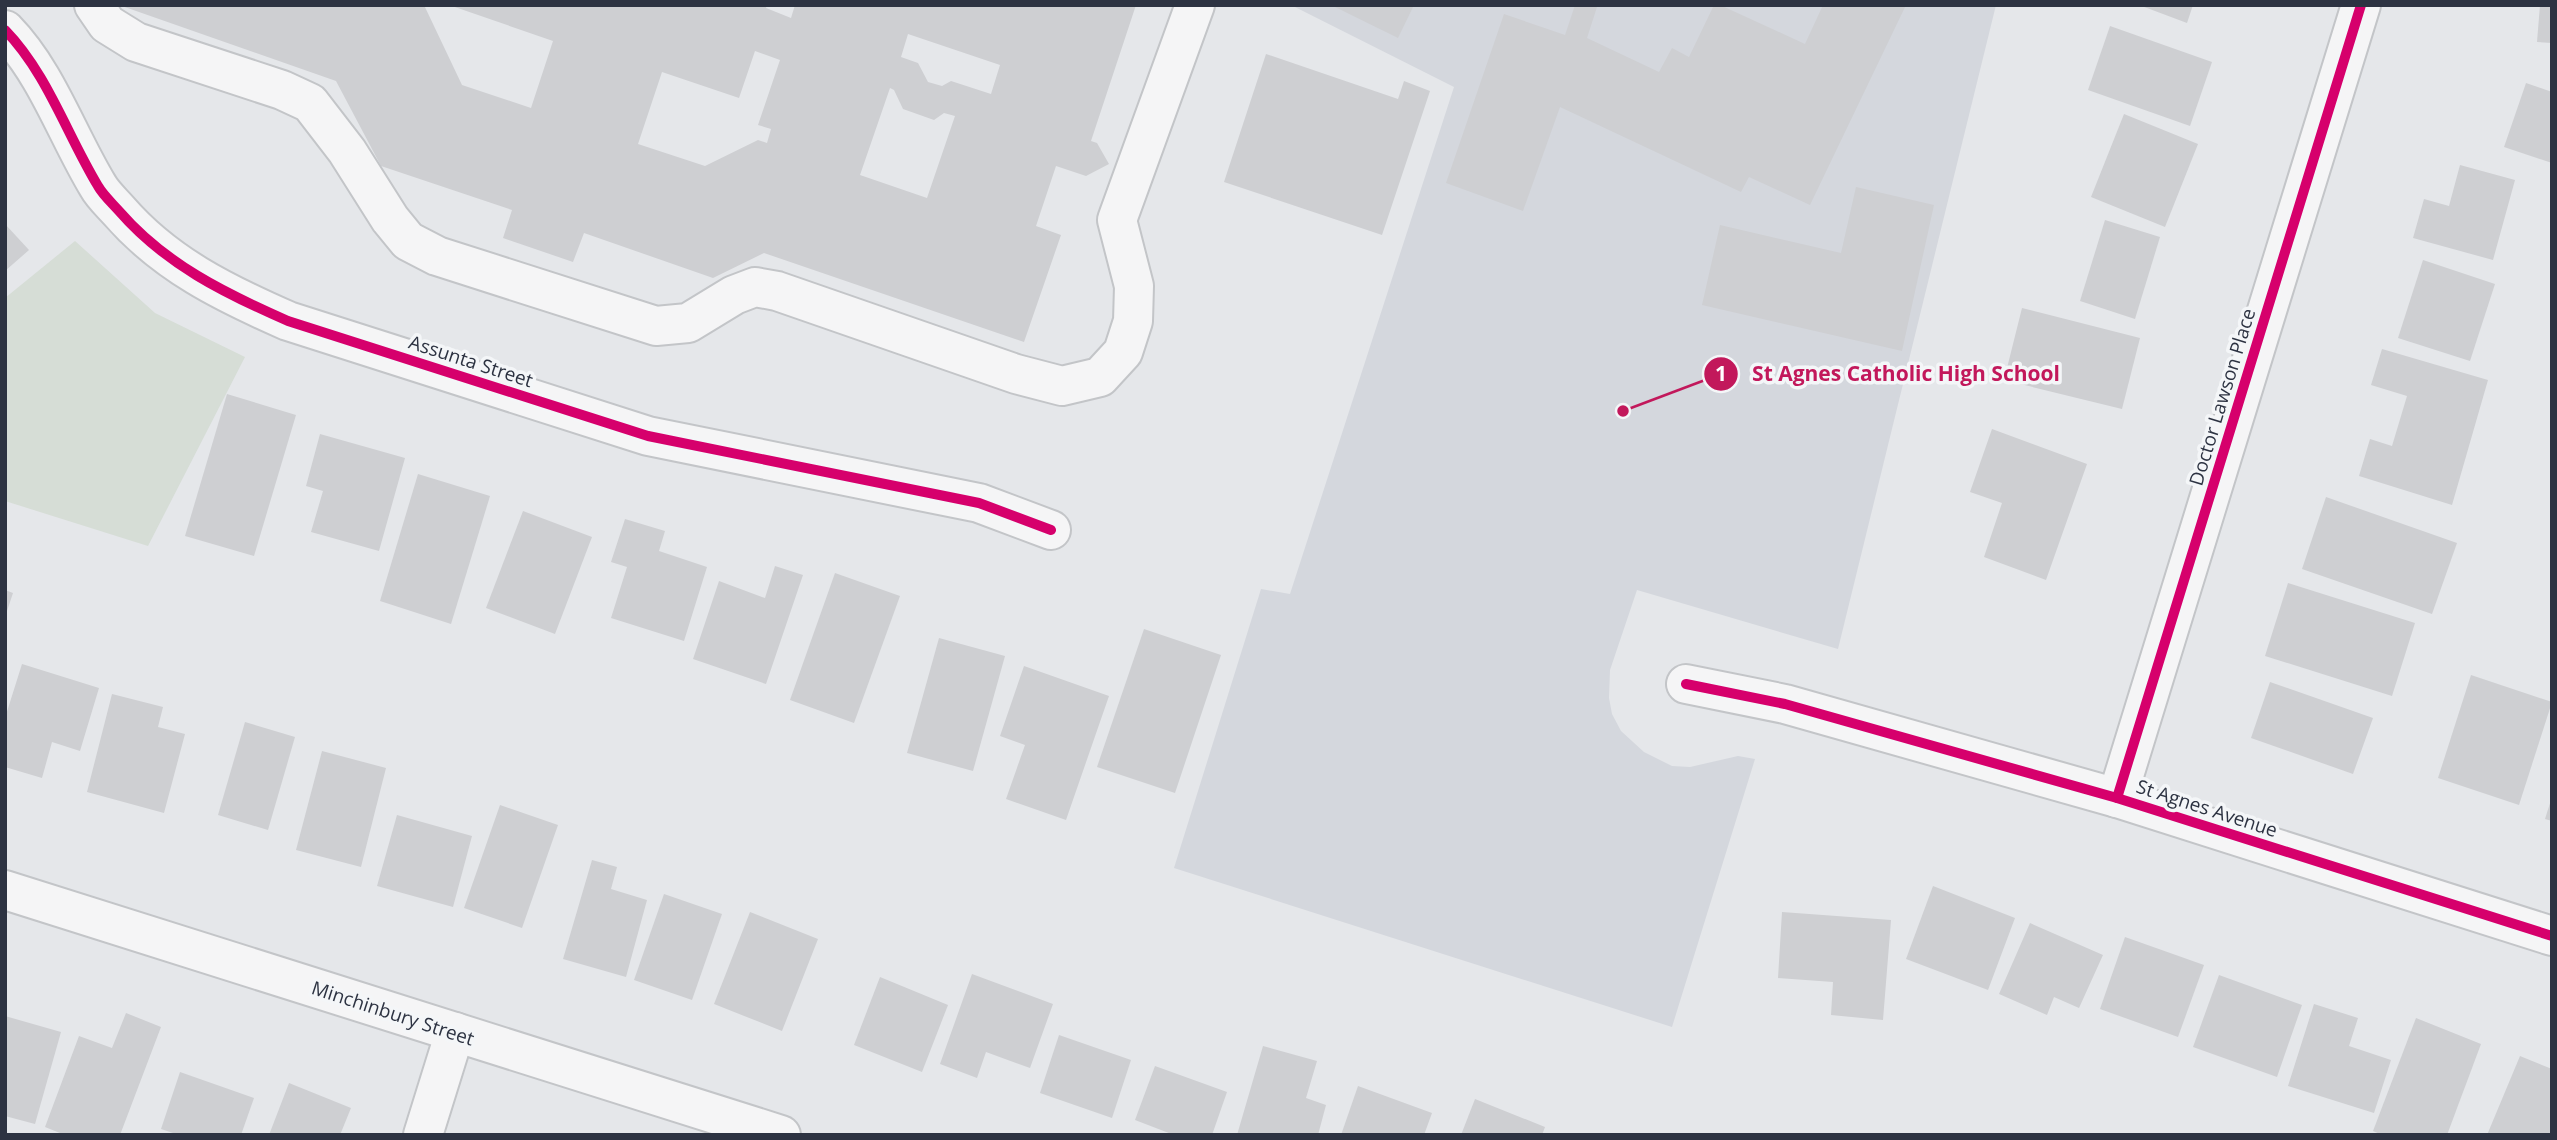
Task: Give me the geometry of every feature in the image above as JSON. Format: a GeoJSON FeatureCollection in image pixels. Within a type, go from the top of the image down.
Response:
{"type":"FeatureCollection","features":[{"type":"Feature","properties":{"kind":"street"},"geometry":{"type":"LineString","coordinates":[[94,5],[107,24],[136,43],[282,90],[310,103],[347,151],[390,219],[408,241],[437,256],[656,326],[688,323],[734,295],[755,287],[777,291],[1003,369],[1062,386],[1100,377],[1123,352],[1133,321],[1135,286],[1117,220],[1195,5]]}},
{"type":"Feature","properties":{"kind":"street","name":"Doctor Lawson Place"},"geometry":{"type":"LineString","coordinates":[[2117,798],[2361,5]]}},
{"type":"Feature","properties":{"kind":"street","name":"Assunta Street"},"geometry":{"type":"LineString","coordinates":[[5,30],[38,75],[99,189],[138,233],[184,270],[233,297],[288,321],[648,436],[979,503],[1051,530]]}},
{"type":"Feature","properties":{"kind":"street","name":"St Agnes Avenue"},"geometry":{"type":"LineString","coordinates":[[1686,684],[1785,704],[2117,798],[2552,936]]}},
{"type":"Feature","properties":{"kind":"street","name":"Minchinbury Street"},"geometry":{"type":"LineString","coordinates":[[5,890],[781,1135]]}},
{"type":"Feature","properties":{"kind":"street"},"geometry":{"type":"LineString","coordinates":[[424,1135],[455,1032]]}},
{"type":"Feature","properties":{"kind":"shaded area"},"geometry":{"type":"Polygon","coordinates":[[[1291,5],[1996,5],[1838,649],[1637,590],[1610,670],[1609,698],[1612,714],[1621,731],[1644,752],[1672,766],[1690,767],[1738,756],[1755,759],[1672,1027],[1174,868],[1261,589],[1290,594],[1454,87],[1291,5]]]}},
{"type":"Feature","properties":{"kind":"shaded area"},"geometry":{"type":"Polygon","coordinates":[[[75,241],[155,313],[245,357],[148,546],[5,501],[5,298],[75,241]]]}},
{"type":"Feature","properties":{"kind":"building"},"geometry":{"type":"Polygon","coordinates":[[[119,5],[424,5],[462,85],[531,108],[553,41],[449,5],[767,5],[766,8],[791,18],[795,5],[1136,5],[1091,141],[1097,143],[1109,164],[1086,176],[1056,166],[1036,226],[1061,235],[1024,342],[764,253],[713,278],[584,233],[573,262],[503,238],[512,210],[381,166],[336,81],[119,5]],[[908,34],[901,57],[918,63],[928,82],[942,86],[951,81],[991,94],[1000,65],[908,34]],[[755,51],[739,98],[662,72],[638,144],[705,166],[758,140],[767,143],[771,129],[758,125],[780,60],[755,51]],[[890,88],[860,175],[927,198],[955,116],[944,113],[934,120],[903,109],[894,90],[890,88]]]}},
{"type":"Feature","properties":{"kind":"building"},"geometry":{"type":"Polygon","coordinates":[[[1331,5],[1414,5],[1398,38],[1331,5]]]}},
{"type":"Feature","properties":{"kind":"building"},"geometry":{"type":"Polygon","coordinates":[[[1575,5],[1597,5],[1587,38],[1659,72],[1672,48],[1689,57],[1714,5],[1720,5],[1805,44],[1823,5],[1906,5],[1810,205],[1749,177],[1741,192],[1560,107],[1523,211],[1446,183],[1504,14],[1565,35],[1575,5]]]}},
{"type":"Feature","properties":{"kind":"building"},"geometry":{"type":"Polygon","coordinates":[[[2139,5],[2193,5],[2187,23],[2139,5]]]}},
{"type":"Feature","properties":{"kind":"building"},"geometry":{"type":"Polygon","coordinates":[[[2540,5],[2552,5],[2552,43],[2537,42],[2540,5]]]}},
{"type":"Feature","properties":{"kind":"building"},"geometry":{"type":"Polygon","coordinates":[[[2110,26],[2212,62],[2190,126],[2088,90],[2110,26]]]}},
{"type":"Feature","properties":{"kind":"building"},"geometry":{"type":"Polygon","coordinates":[[[1266,54],[1398,99],[1404,81],[1430,91],[1382,235],[1224,182],[1266,54]]]}},
{"type":"Feature","properties":{"kind":"building"},"geometry":{"type":"Polygon","coordinates":[[[2526,83],[2552,92],[2552,163],[2504,147],[2526,83]]]}},
{"type":"Feature","properties":{"kind":"building"},"geometry":{"type":"Polygon","coordinates":[[[2124,114],[2198,144],[2165,227],[2091,197],[2124,114]]]}},
{"type":"Feature","properties":{"kind":"building"},"geometry":{"type":"Polygon","coordinates":[[[2460,165],[2515,180],[2493,260],[2413,238],[2424,199],[2449,206],[2460,165]]]}},
{"type":"Feature","properties":{"kind":"building"},"geometry":{"type":"Polygon","coordinates":[[[1856,187],[1934,205],[1902,351],[1702,305],[1720,225],[1841,253],[1856,187]]]}},
{"type":"Feature","properties":{"kind":"building"},"geometry":{"type":"Polygon","coordinates":[[[2105,220],[2160,237],[2135,319],[2080,301],[2105,220]]]}},
{"type":"Feature","properties":{"kind":"building"},"geometry":{"type":"Polygon","coordinates":[[[5,224],[29,250],[5,271],[5,224]]]}},
{"type":"Feature","properties":{"kind":"building"},"geometry":{"type":"Polygon","coordinates":[[[2423,260],[2495,284],[2470,361],[2398,338],[2423,260]]]}},
{"type":"Feature","properties":{"kind":"building"},"geometry":{"type":"Polygon","coordinates":[[[2022,308],[2140,338],[2122,409],[2004,380],[2022,308]]]}},
{"type":"Feature","properties":{"kind":"building"},"geometry":{"type":"Polygon","coordinates":[[[2382,349],[2488,380],[2452,505],[2359,476],[2370,439],[2392,446],[2407,396],[2371,385],[2382,349]]]}},
{"type":"Feature","properties":{"kind":"building"},"geometry":{"type":"Polygon","coordinates":[[[227,394],[296,415],[254,556],[185,536],[227,394]]]}},
{"type":"Feature","properties":{"kind":"building"},"geometry":{"type":"Polygon","coordinates":[[[1992,429],[2087,464],[2046,580],[1984,557],[2002,503],[1970,492],[1992,429]]]}},
{"type":"Feature","properties":{"kind":"building"},"geometry":{"type":"Polygon","coordinates":[[[320,434],[405,458],[379,551],[311,532],[323,491],[306,486],[320,434]]]}},
{"type":"Feature","properties":{"kind":"building"},"geometry":{"type":"Polygon","coordinates":[[[418,474],[490,496],[451,624],[380,601],[418,474]]]}},
{"type":"Feature","properties":{"kind":"building"},"geometry":{"type":"Polygon","coordinates":[[[2326,497],[2457,543],[2432,614],[2302,569],[2326,497]]]}},
{"type":"Feature","properties":{"kind":"building"},"geometry":{"type":"Polygon","coordinates":[[[523,511],[592,537],[555,634],[486,608],[523,511]]]}},
{"type":"Feature","properties":{"kind":"building"},"geometry":{"type":"Polygon","coordinates":[[[625,519],[665,531],[659,551],[707,567],[684,641],[611,618],[627,567],[611,562],[625,519]]]}},
{"type":"Feature","properties":{"kind":"building"},"geometry":{"type":"Polygon","coordinates":[[[775,566],[803,575],[766,684],[693,659],[719,581],[765,598],[775,566]]]}},
{"type":"Feature","properties":{"kind":"building"},"geometry":{"type":"Polygon","coordinates":[[[835,573],[900,596],[854,723],[790,700],[835,573]]]}},
{"type":"Feature","properties":{"kind":"building"},"geometry":{"type":"Polygon","coordinates":[[[2288,583],[2415,623],[2392,696],[2265,656],[2288,583]]]}},
{"type":"Feature","properties":{"kind":"building"},"geometry":{"type":"Polygon","coordinates":[[[5,590],[13,593],[6,614],[5,613],[5,590]]]}},
{"type":"Feature","properties":{"kind":"building"},"geometry":{"type":"Polygon","coordinates":[[[1144,629],[1221,655],[1175,793],[1097,767],[1144,629]]]}},
{"type":"Feature","properties":{"kind":"building"},"geometry":{"type":"Polygon","coordinates":[[[939,638],[1005,656],[973,771],[907,753],[939,638]]]}},
{"type":"Feature","properties":{"kind":"building"},"geometry":{"type":"Polygon","coordinates":[[[22,664],[99,688],[80,751],[52,742],[42,778],[5,767],[5,718],[22,664]]]}},
{"type":"Feature","properties":{"kind":"building"},"geometry":{"type":"Polygon","coordinates":[[[1024,666],[1109,696],[1066,820],[1006,799],[1025,745],[1000,736],[1024,666]]]}},
{"type":"Feature","properties":{"kind":"building"},"geometry":{"type":"Polygon","coordinates":[[[2471,675],[2552,702],[2519,805],[2438,778],[2471,675]]]}},
{"type":"Feature","properties":{"kind":"building"},"geometry":{"type":"Polygon","coordinates":[[[2270,682],[2373,718],[2353,774],[2251,738],[2270,682]]]}},
{"type":"Feature","properties":{"kind":"building"},"geometry":{"type":"Polygon","coordinates":[[[112,694],[163,707],[158,727],[185,734],[164,813],[87,792],[112,694]]]}},
{"type":"Feature","properties":{"kind":"building"},"geometry":{"type":"Polygon","coordinates":[[[245,722],[295,737],[268,830],[218,815],[245,722]]]}},
{"type":"Feature","properties":{"kind":"building"},"geometry":{"type":"Polygon","coordinates":[[[322,751],[386,768],[361,867],[296,850],[322,751]]]}},
{"type":"Feature","properties":{"kind":"building"},"geometry":{"type":"Polygon","coordinates":[[[2552,800],[2552,821],[2545,819],[2552,800]]]}},
{"type":"Feature","properties":{"kind":"building"},"geometry":{"type":"Polygon","coordinates":[[[500,805],[558,825],[522,928],[464,908],[500,805]]]}},
{"type":"Feature","properties":{"kind":"building"},"geometry":{"type":"Polygon","coordinates":[[[397,815],[472,836],[453,907],[377,886],[397,815]]]}},
{"type":"Feature","properties":{"kind":"building"},"geometry":{"type":"Polygon","coordinates":[[[592,860],[617,867],[611,889],[647,900],[626,977],[563,959],[592,860]]]}},
{"type":"Feature","properties":{"kind":"building"},"geometry":{"type":"Polygon","coordinates":[[[1933,886],[2015,918],[1988,990],[1906,959],[1933,886]]]}},
{"type":"Feature","properties":{"kind":"building"},"geometry":{"type":"Polygon","coordinates":[[[664,894],[722,914],[692,1000],[634,980],[664,894]]]}},
{"type":"Feature","properties":{"kind":"building"},"geometry":{"type":"Polygon","coordinates":[[[750,912],[818,939],[782,1031],[714,1004],[750,912]]]}},
{"type":"Feature","properties":{"kind":"building"},"geometry":{"type":"Polygon","coordinates":[[[1782,912],[1891,920],[1883,1020],[1831,1015],[1833,982],[1778,978],[1782,912]]]}},
{"type":"Feature","properties":{"kind":"building"},"geometry":{"type":"Polygon","coordinates":[[[2030,923],[2103,955],[2079,1008],[2054,997],[2047,1015],[1999,994],[2030,923]]]}},
{"type":"Feature","properties":{"kind":"building"},"geometry":{"type":"Polygon","coordinates":[[[2125,937],[2204,965],[2178,1037],[2100,1009],[2125,937]]]}},
{"type":"Feature","properties":{"kind":"building"},"geometry":{"type":"Polygon","coordinates":[[[972,974],[1053,1004],[1030,1068],[986,1052],[977,1078],[940,1064],[972,974]]]}},
{"type":"Feature","properties":{"kind":"building"},"geometry":{"type":"Polygon","coordinates":[[[2219,975],[2302,1005],[2277,1077],[2193,1047],[2219,975]]]}},
{"type":"Feature","properties":{"kind":"building"},"geometry":{"type":"Polygon","coordinates":[[[880,977],[948,1005],[922,1072],[854,1045],[880,977]]]}},
{"type":"Feature","properties":{"kind":"building"},"geometry":{"type":"Polygon","coordinates":[[[2314,1004],[2358,1018],[2349,1046],[2391,1060],[2374,1113],[2288,1086],[2314,1004]]]}},
{"type":"Feature","properties":{"kind":"building"},"geometry":{"type":"Polygon","coordinates":[[[126,1013],[161,1027],[120,1135],[65,1135],[45,1127],[79,1036],[112,1048],[126,1013]]]}},
{"type":"Feature","properties":{"kind":"building"},"geometry":{"type":"Polygon","coordinates":[[[5,1016],[61,1032],[35,1124],[5,1116],[5,1016]]]}},
{"type":"Feature","properties":{"kind":"building"},"geometry":{"type":"Polygon","coordinates":[[[2416,1018],[2481,1044],[2447,1135],[2382,1135],[2373,1131],[2416,1018]]]}},
{"type":"Feature","properties":{"kind":"building"},"geometry":{"type":"Polygon","coordinates":[[[1059,1035],[1131,1060],[1112,1118],[1040,1093],[1059,1035]]]}},
{"type":"Feature","properties":{"kind":"building"},"geometry":{"type":"Polygon","coordinates":[[[1263,1046],[1317,1061],[1306,1098],[1326,1105],[1318,1135],[1237,1135],[1263,1046]]]}},
{"type":"Feature","properties":{"kind":"building"},"geometry":{"type":"Polygon","coordinates":[[[2520,1056],[2552,1069],[2552,1135],[2487,1135],[2520,1056]]]}},
{"type":"Feature","properties":{"kind":"building"},"geometry":{"type":"Polygon","coordinates":[[[1155,1066],[1227,1092],[1212,1135],[1174,1135],[1135,1120],[1155,1066]]]}},
{"type":"Feature","properties":{"kind":"building"},"geometry":{"type":"Polygon","coordinates":[[[180,1072],[254,1098],[241,1135],[179,1135],[161,1129],[180,1072]]]}},
{"type":"Feature","properties":{"kind":"building"},"geometry":{"type":"Polygon","coordinates":[[[289,1083],[351,1108],[340,1135],[269,1135],[289,1083]]]}},
{"type":"Feature","properties":{"kind":"building"},"geometry":{"type":"Polygon","coordinates":[[[1358,1086],[1432,1113],[1424,1135],[1341,1135],[1358,1086]]]}},
{"type":"Feature","properties":{"kind":"building"},"geometry":{"type":"Polygon","coordinates":[[[1475,1099],[1545,1127],[1542,1135],[1461,1135],[1475,1099]]]}},
{"type":"Feature","properties":{"kind":"cycle path"},"geometry":{"type":"LineString","coordinates":[[2117,798],[2361,5]]}},
{"type":"Feature","properties":{"kind":"cycle path"},"geometry":{"type":"LineString","coordinates":[[5,30],[33,65],[105,196],[156,247],[197,275],[241,299],[288,321],[648,436],[979,503],[1051,530]]}},
{"type":"Feature","properties":{"kind":"cycle path"},"geometry":{"type":"LineString","coordinates":[[1686,684],[1785,704],[2117,798],[2552,936]]}},
{"type":"Feature","properties":{"kind":"place","name":"St Agnes Catholic High School"},"geometry":{"type":"Point","coordinates":[1623,411]}}]}
